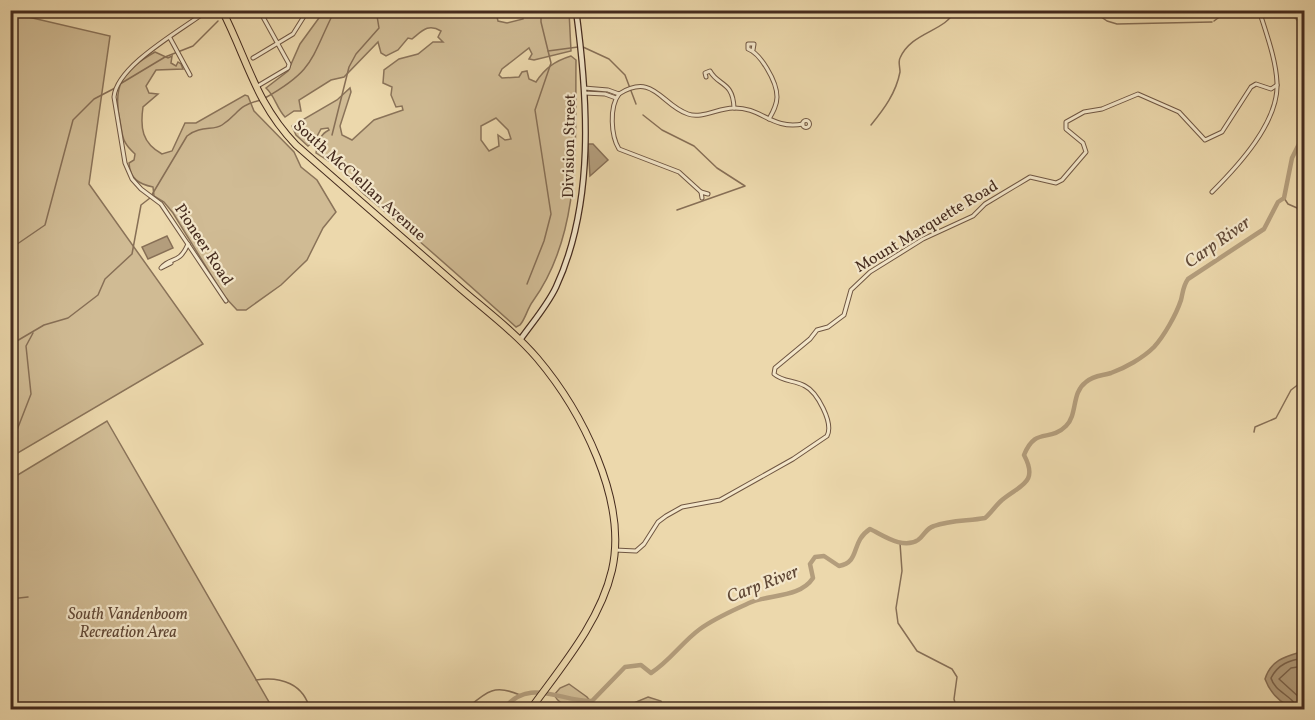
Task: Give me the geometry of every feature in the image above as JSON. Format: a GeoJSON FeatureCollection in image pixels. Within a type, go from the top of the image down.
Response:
{"type":"FeatureCollection","features":[{"type":"Feature","properties":{"kind":"main road","name":"South McClellan Avenue"},"geometry":{"type":"LineString","coordinates":[[222,10],[255,88],[269,113],[296,145],[520,340],[560,388],[595,457],[613,507],[615,550],[609,583],[597,611],[530,710]]}},
{"type":"Feature","properties":{"kind":"street","name":"Pioneer Road"},"geometry":{"type":"LineString","coordinates":[[208,10],[120,77],[115,87],[114,97],[125,163],[132,179],[161,204],[226,301]]}},
{"type":"Feature","properties":{"kind":"street"},"geometry":{"type":"LineString","coordinates":[[255,88],[288,68],[288,60],[262,17],[263,10]]}},
{"type":"Feature","properties":{"kind":"street"},"geometry":{"type":"LineString","coordinates":[[253,58],[293,34],[308,10]]}},
{"type":"Feature","properties":{"kind":"street","name":"Division Street"},"geometry":{"type":"LineString","coordinates":[[520,340],[556,286],[577,225],[584,181],[584,91],[576,10]]}},
{"type":"Feature","properties":{"kind":"street"},"geometry":{"type":"LineString","coordinates":[[1212,192],[1234,169],[1275,109],[1277,85],[1259,10]]}},
{"type":"Feature","properties":{"kind":"street"},"geometry":{"type":"LineString","coordinates":[[170,38],[190,75]]}},
{"type":"Feature","properties":{"kind":"street"},"geometry":{"type":"LineString","coordinates":[[753,50],[777,94],[777,105],[769,119]]}},
{"type":"Feature","properties":{"kind":"street"},"geometry":{"type":"LineString","coordinates":[[712,75],[727,85],[734,99],[734,108]]}},
{"type":"Feature","properties":{"kind":"street","name":"Mount Marquette Road"},"geometry":{"type":"LineString","coordinates":[[615,550],[636,551],[642,547],[662,518],[682,507],[720,500],[793,459],[827,436],[828,422],[812,392],[805,386],[778,378],[774,374],[775,368],[810,339],[817,330],[828,327],[844,315],[851,290],[870,273],[923,239],[973,216],[985,204],[1030,177],[1056,183],[1062,180],[1086,152],[1083,142],[1066,129],[1066,122],[1071,117],[1111,106],[1138,94],[1179,112],[1205,140],[1222,132],[1244,95],[1256,84],[1271,88],[1277,85]]}},
{"type":"Feature","properties":{"kind":"street"},"geometry":{"type":"LineString","coordinates":[[701,192],[679,172],[619,149],[614,141],[613,118],[616,98],[619,94],[638,87],[654,89],[681,110],[695,115],[734,108],[754,111],[782,126],[803,124]]}},
{"type":"Feature","properties":{"kind":"street"},"geometry":{"type":"LineString","coordinates":[[584,91],[609,90],[619,94]]}},
{"type":"Feature","properties":{"kind":"street"},"geometry":{"type":"LineString","coordinates":[[584,91],[616,98]]}},
{"type":"Feature","properties":{"kind":"street"},"geometry":{"type":"LineString","coordinates":[[171,263],[183,254],[188,244]]}},
{"type":"Feature","properties":{"kind":"green space"},"geometry":{"type":"Polygon","coordinates":[[[324,11],[506,11],[497,17],[498,21],[507,23],[523,19],[523,11],[569,11],[571,51],[534,60],[529,59],[532,54],[529,48],[502,69],[499,75],[502,78],[519,77],[522,72],[527,71],[529,79],[536,82],[555,63],[571,56],[576,60],[575,154],[568,216],[549,274],[520,325],[516,327],[365,195],[343,171],[316,153],[319,140],[329,130],[328,128],[321,129],[315,140],[308,146],[296,135],[292,126],[337,100],[350,88],[351,92],[340,126],[342,135],[352,140],[374,120],[403,110],[402,106],[396,107],[391,95],[392,87],[383,83],[384,70],[399,59],[418,54],[433,42],[443,42],[438,37],[441,31],[432,28],[425,29],[412,39],[408,38],[398,50],[386,56],[381,53],[378,42],[344,77],[331,80],[299,100],[301,111],[294,111],[285,117],[266,88],[288,71],[300,44],[324,11]],[[496,118],[481,126],[481,140],[489,151],[499,146],[498,135],[505,140],[511,139],[508,130],[496,118]]]}},
{"type":"Feature","properties":{"kind":"green space"},"geometry":{"type":"Polygon","coordinates":[[[11,13],[110,36],[89,184],[203,344],[11,457],[11,13]]]}},
{"type":"Feature","properties":{"kind":"green space"},"geometry":{"type":"Polygon","coordinates":[[[155,52],[168,58],[172,56],[171,63],[176,66],[178,62],[183,69],[156,70],[146,86],[149,93],[158,94],[143,107],[142,115],[142,128],[146,140],[155,150],[162,154],[172,151],[185,123],[196,123],[245,95],[248,96],[254,111],[294,152],[301,167],[317,180],[336,212],[323,228],[307,260],[281,285],[246,310],[237,310],[224,296],[173,213],[164,202],[154,196],[153,187],[143,184],[131,173],[129,163],[134,160],[135,154],[125,143],[123,136],[118,108],[119,88],[122,80],[135,65],[155,52]]]}},
{"type":"Feature","properties":{"kind":"green space","name":"South Vandenboom Recreation Area"},"geometry":{"type":"Polygon","coordinates":[[[107,421],[273,709],[11,709],[11,479],[107,421]]]}},
{"type":"Feature","properties":{"kind":"green space"},"geometry":{"type":"Polygon","coordinates":[[[569,684],[587,697],[594,706],[572,708],[557,700],[554,695],[560,688],[569,684]]]}},
{"type":"Feature","properties":{"kind":"green space"},"geometry":{"type":"Polygon","coordinates":[[[648,697],[661,701],[665,709],[633,709],[629,705],[648,697]]]}},
{"type":"Feature","properties":{"kind":"water"},"geometry":{"type":"Polygon","coordinates":[[[588,144],[593,144],[608,160],[590,176],[588,144]]]}},
{"type":"Feature","properties":{"kind":"water"},"geometry":{"type":"Polygon","coordinates":[[[167,236],[173,248],[148,259],[142,247],[167,236]]]}},
{"type":"Feature","properties":{"kind":"water"},"geometry":{"type":"Polygon","coordinates":[[[1304,651],[1304,709],[1297,709],[1280,700],[1271,691],[1265,679],[1275,663],[1304,651]]]}},
{"type":"Feature","properties":{"kind":"waterway"},"geometry":{"type":"LineString","coordinates":[[10,18],[22,10]]}},
{"type":"Feature","properties":{"kind":"waterway"},"geometry":{"type":"LineString","coordinates":[[265,98],[294,79],[310,62],[335,10]]}},
{"type":"Feature","properties":{"kind":"waterway"},"geometry":{"type":"LineString","coordinates":[[332,135],[349,67],[356,54],[379,28],[376,10]]}},
{"type":"Feature","properties":{"kind":"waterway"},"geometry":{"type":"LineString","coordinates":[[527,284],[544,241],[551,214],[535,110],[551,63],[541,22],[541,10]]}},
{"type":"Feature","properties":{"kind":"waterway"},"geometry":{"type":"LineString","coordinates":[[871,125],[892,94],[900,72],[899,60],[905,49],[912,42],[944,23],[955,10]]}},
{"type":"Feature","properties":{"kind":"waterway"},"geometry":{"type":"LineString","coordinates":[[1091,10],[1107,21],[1117,24],[1212,22]]}},
{"type":"Feature","properties":{"kind":"waterway"},"geometry":{"type":"LineString","coordinates":[[1214,21],[1229,10]]}},
{"type":"Feature","properties":{"kind":"waterway","name":"Carp River"},"geometry":{"type":"LineString","coordinates":[[1290,10],[1304,26]]}},
{"type":"Feature","properties":{"kind":"waterway"},"geometry":{"type":"LineString","coordinates":[[120,84],[165,57],[193,46],[218,21]]}},
{"type":"Feature","properties":{"kind":"waterway"},"geometry":{"type":"LineString","coordinates":[[548,51],[578,47]]}},
{"type":"Feature","properties":{"kind":"waterway"},"geometry":{"type":"LineString","coordinates":[[583,47],[609,59],[625,75],[636,104]]}},
{"type":"Feature","properties":{"kind":"waterway"},"geometry":{"type":"LineString","coordinates":[[10,249],[45,225],[73,120],[94,99],[117,87]]}},
{"type":"Feature","properties":{"kind":"waterway"},"geometry":{"type":"LineString","coordinates":[[10,345],[44,325],[68,318],[98,295],[105,279],[132,254],[141,205],[150,198],[187,136],[197,130],[218,127],[242,107],[261,100]]}},
{"type":"Feature","properties":{"kind":"waterway"},"geometry":{"type":"LineString","coordinates":[[643,115],[662,130],[694,146],[717,168],[745,186],[677,210]]}},
{"type":"Feature","properties":{"kind":"waterway","name":"Carp River"},"geometry":{"type":"LineString","coordinates":[[503,710],[523,694],[534,692],[592,701],[625,667],[641,665],[651,673],[712,621],[757,600],[800,589],[813,578],[810,564],[815,557],[824,556],[839,566],[846,564],[853,556],[864,534],[870,529],[893,540],[912,543],[934,526],[985,518],[1002,500],[1021,487],[1028,478],[1028,464],[1024,455],[1033,441],[1060,431],[1070,421],[1081,387],[1092,378],[1111,373],[1150,351],[1173,319],[1188,279],[1264,229],[1278,202],[1284,198],[1292,158],[1304,134]]}},
{"type":"Feature","properties":{"kind":"waterway"},"geometry":{"type":"LineString","coordinates":[[1284,198],[1288,204],[1304,211]]}},
{"type":"Feature","properties":{"kind":"waterway"},"geometry":{"type":"LineString","coordinates":[[10,448],[31,394],[26,346],[33,333]]}},
{"type":"Feature","properties":{"kind":"waterway"},"geometry":{"type":"LineString","coordinates":[[1254,432],[1255,427],[1276,418],[1291,390],[1304,380]]}},
{"type":"Feature","properties":{"kind":"waterway"},"geometry":{"type":"LineString","coordinates":[[900,543],[902,571],[896,608],[898,623],[917,651],[952,669],[957,677],[954,699],[957,710]]}},
{"type":"Feature","properties":{"kind":"waterway"},"geometry":{"type":"LineString","coordinates":[[10,599],[28,597]]}},
{"type":"Feature","properties":{"kind":"waterway"},"geometry":{"type":"LineString","coordinates":[[256,680],[274,679],[290,684],[303,694],[310,710]]}},
{"type":"Feature","properties":{"kind":"waterway"},"geometry":{"type":"LineString","coordinates":[[465,710],[484,695],[496,690],[520,695]]}}]}
